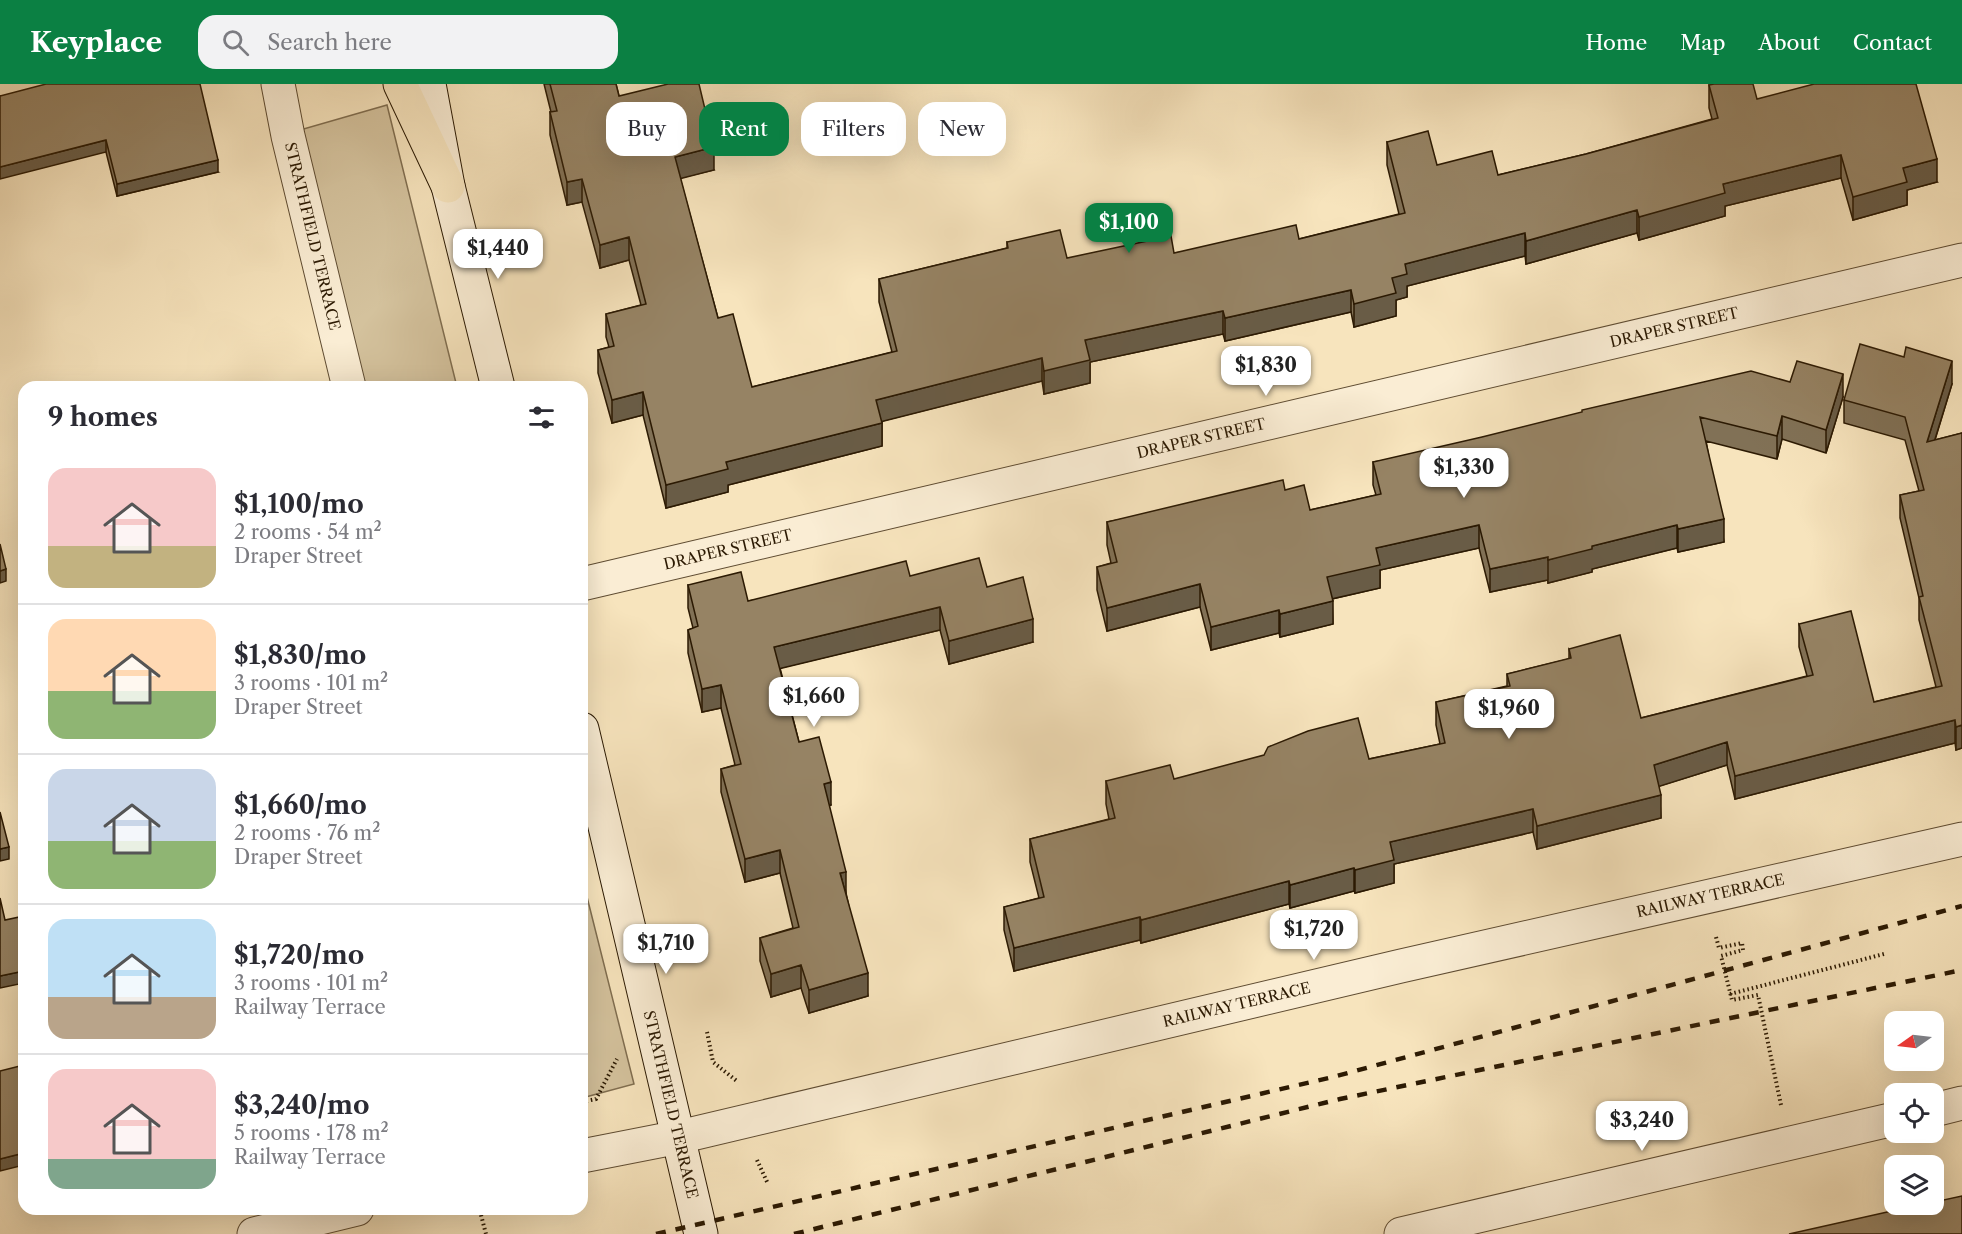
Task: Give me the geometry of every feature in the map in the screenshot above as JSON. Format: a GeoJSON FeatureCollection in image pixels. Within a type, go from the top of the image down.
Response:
{"type":"FeatureCollection","features":[{"type":"Feature","properties":{"kind":"highway"},"geometry":{"type":"LineString","coordinates":[[400,84],[448,186]]}},
{"type":"Feature","properties":{"kind":"street","name":"STRATHFIELD TERRACE"},"geometry":{"type":"LineString","coordinates":[[278,84],[288,136],[348,381]]}},
{"type":"Feature","properties":{"kind":"street"},"geometry":{"type":"LineString","coordinates":[[429,84],[448,186],[497,381]]}},
{"type":"Feature","properties":{"kind":"street","name":"DRAPER STREET"},"geometry":{"type":"LineString","coordinates":[[588,583],[1962,260]]}},
{"type":"Feature","properties":{"kind":"street","name":"STRATHFIELD TERRACE"},"geometry":{"type":"LineString","coordinates":[[588,754],[701,1234]]}},
{"type":"Feature","properties":{"kind":"street","name":"RAILWAY TERRACE"},"geometry":{"type":"LineString","coordinates":[[588,1155],[679,1137],[1412,964],[1962,839]]}},
{"type":"Feature","properties":{"kind":"street"},"geometry":{"type":"LineString","coordinates":[[1944,1108],[1962,1103]]}},
{"type":"Feature","properties":{"kind":"street"},"geometry":{"type":"LineString","coordinates":[[1419,1232],[1884,1121]]}},
{"type":"Feature","properties":{"kind":"street"},"geometry":{"type":"LineString","coordinates":[[254,1234],[332,1215]]}},
{"type":"Feature","properties":{"kind":"path"},"geometry":{"type":"LineString","coordinates":[[1706,897],[1719,948],[1742,944],[1743,950],[1721,956],[1731,1000],[1758,995],[1789,1143]]}},
{"type":"Feature","properties":{"kind":"path"},"geometry":{"type":"LineString","coordinates":[[1730,994],[1884,954]]}},
{"type":"Feature","properties":{"kind":"path"},"geometry":{"type":"LineString","coordinates":[[707,1032],[713,1062],[739,1082]]}},
{"type":"Feature","properties":{"kind":"path"},"geometry":{"type":"LineString","coordinates":[[588,1101],[596,1099],[621,1052]]}},
{"type":"Feature","properties":{"kind":"path"},"geometry":{"type":"LineString","coordinates":[[754,1153],[768,1184]]}},
{"type":"Feature","properties":{"kind":"path"},"geometry":{"type":"LineString","coordinates":[[481,1215],[486,1234]]}},
{"type":"Feature","properties":{"kind":"shaded area"},"geometry":{"type":"Polygon","coordinates":[[[387,105],[456,381],[359,381],[300,130],[387,105]]]}},
{"type":"Feature","properties":{"kind":"shaded area"},"geometry":{"type":"Polygon","coordinates":[[[588,901],[634,1084],[588,1096],[588,901]]]}},
{"type":"Feature","properties":{"kind":"building"},"geometry":{"type":"Polygon","coordinates":[[[46,84],[200,84],[218,160],[117,184],[106,140],[0,167],[0,96],[46,84]]]}},
{"type":"Feature","properties":{"kind":"building"},"geometry":{"type":"Polygon","coordinates":[[[550,84],[616,84],[619,96],[668,84],[699,84],[703,102],[699,102],[699,151],[687,154],[687,102],[606,102],[606,156],[679,156],[675,157],[718,318],[733,314],[752,387],[897,351],[879,279],[1008,248],[1007,242],[1060,230],[1067,258],[1171,236],[1174,253],[1296,225],[1299,239],[1405,213],[1387,142],[1428,131],[1437,165],[1492,151],[1498,175],[1718,118],[1709,85],[1753,84],[1757,99],[1814,84],[1916,84],[1937,159],[1903,168],[1907,182],[1853,197],[1841,155],[1723,184],[1725,193],[1639,217],[1637,210],[1526,241],[1525,233],[1405,264],[1407,274],[1392,278],[1396,293],[1354,304],[1351,290],[1225,318],[1223,311],[1085,340],[1090,360],[1044,371],[1042,358],[876,400],[882,423],[726,462],[728,469],[666,485],[643,392],[612,400],[598,350],[614,346],[606,314],[646,304],[629,237],[600,245],[582,179],[567,182],[550,112],[557,111],[550,84]]]}},
{"type":"Feature","properties":{"kind":"building"},"geometry":{"type":"Polygon","coordinates":[[[1860,344],[1904,357],[1906,347],[1952,361],[1927,442],[1962,433],[1962,725],[1956,727],[1955,720],[1735,776],[1727,742],[1654,765],[1661,795],[1537,826],[1533,809],[1390,842],[1394,860],[1290,885],[1289,881],[1141,920],[1140,917],[1014,948],[1004,907],[1044,897],[1030,839],[1115,818],[1106,781],[1170,765],[1174,779],[1264,755],[1268,747],[1308,731],[1358,718],[1369,759],[1445,743],[1436,702],[1510,686],[1507,674],[1571,658],[1569,649],[1620,635],[1641,718],[1813,675],[1799,624],[1851,611],[1874,702],[1942,686],[1919,597],[1923,596],[1900,495],[1924,490],[1905,417],[1844,400],[1860,344]]]}},
{"type":"Feature","properties":{"kind":"building"},"geometry":{"type":"Polygon","coordinates":[[[1797,361],[1843,374],[1826,430],[1782,416],[1777,436],[1700,417],[1724,519],[1678,529],[1677,525],[1592,546],[1592,549],[1548,560],[1548,557],[1490,569],[1479,525],[1376,548],[1380,565],[1327,577],[1333,601],[1280,614],[1279,610],[1211,627],[1200,584],[1107,608],[1097,567],[1117,562],[1107,522],[1283,480],[1285,490],[1304,485],[1310,510],[1381,494],[1373,462],[1751,371],[1790,382],[1797,361]]]}},
{"type":"Feature","properties":{"kind":"building"},"geometry":{"type":"Polygon","coordinates":[[[0,544],[6,569],[0,571],[0,544]]]}},
{"type":"Feature","properties":{"kind":"building"},"geometry":{"type":"Polygon","coordinates":[[[979,558],[987,587],[1023,577],[1033,619],[949,641],[940,607],[774,647],[799,742],[819,737],[831,782],[824,784],[846,872],[840,873],[868,973],[809,990],[801,965],[771,974],[760,938],[799,927],[780,850],[745,859],[721,769],[741,764],[721,685],[702,689],[688,630],[698,626],[688,585],[741,572],[748,601],[906,561],[910,576],[979,558]]]}},
{"type":"Feature","properties":{"kind":"building"},"geometry":{"type":"Polygon","coordinates":[[[0,812],[9,847],[0,849],[0,812]]]}},
{"type":"Feature","properties":{"kind":"building"},"geometry":{"type":"Polygon","coordinates":[[[0,898],[5,920],[18,917],[18,972],[0,976],[0,898]]]}},
{"type":"Feature","properties":{"kind":"building"},"geometry":{"type":"Polygon","coordinates":[[[18,1066],[18,1154],[0,1159],[0,1071],[18,1066]]]}},
{"type":"Feature","properties":{"kind":"building"},"geometry":{"type":"Polygon","coordinates":[[[1962,1196],[1962,1234],[1789,1234],[1884,1213],[1884,1215],[1944,1215],[1944,1200],[1962,1196]]]}},
{"type":"Feature","properties":{"kind":"railway"},"geometry":{"type":"LineString","coordinates":[[656,1234],[1333,1077],[1962,906]]}},
{"type":"Feature","properties":{"kind":"railway"},"geometry":{"type":"LineString","coordinates":[[794,1234],[1340,1099],[1962,970]]}}]}
